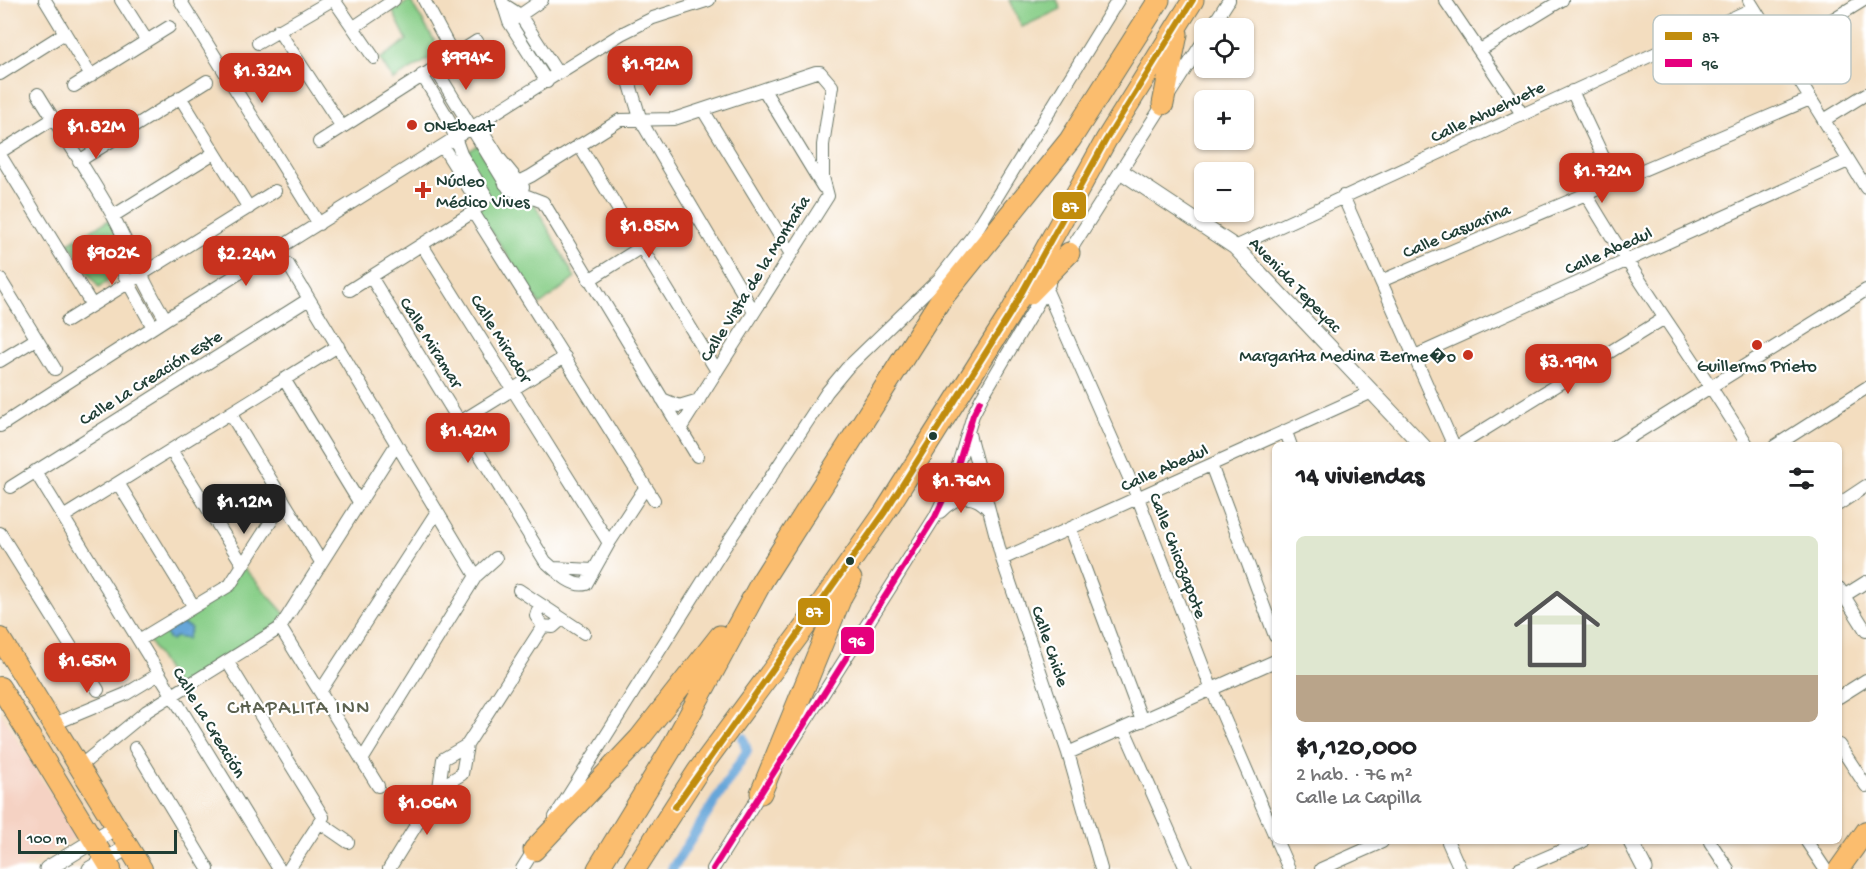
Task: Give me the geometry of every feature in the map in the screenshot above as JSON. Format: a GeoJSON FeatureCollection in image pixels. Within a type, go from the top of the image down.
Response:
{"type":"FeatureCollection","features":[{"type":"Feature","properties":{"kind":"highway"},"geometry":{"type":"LineString","coordinates":[[598,869],[670,751],[762,581],[939,302],[1070,140],[1159,0]]}},
{"type":"Feature","properties":{"kind":"highway"},"geometry":{"type":"LineString","coordinates":[[635,869],[698,771],[812,617],[885,512],[1010,314],[1106,140],[1193,0]]}},
{"type":"Feature","properties":{"kind":"highway"},"geometry":{"type":"LineString","coordinates":[[1163,104],[1181,19]]}},
{"type":"Feature","properties":{"kind":"highway"},"geometry":{"type":"LineString","coordinates":[[1010,314],[1069,253]]}},
{"type":"Feature","properties":{"kind":"highway"},"geometry":{"type":"LineString","coordinates":[[760,793],[842,595],[868,552],[885,512]]}},
{"type":"Feature","properties":{"kind":"highway"},"geometry":{"type":"LineString","coordinates":[[534,850],[639,739],[762,581]]}},
{"type":"Feature","properties":{"kind":"main road"},"geometry":{"type":"LineString","coordinates":[[0,638],[142,869]]}},
{"type":"Feature","properties":{"kind":"main road"},"geometry":{"type":"LineString","coordinates":[[0,680],[19,668]]}},
{"type":"Feature","properties":{"kind":"main road"},"geometry":{"type":"LineString","coordinates":[[0,687],[94,840],[102,866]]}},
{"type":"Feature","properties":{"kind":"main road"},"geometry":{"type":"LineString","coordinates":[[1839,869],[1866,831]]}},
{"type":"Feature","properties":{"kind":"street"},"geometry":{"type":"LineString","coordinates":[[45,0],[91,76]]}},
{"type":"Feature","properties":{"kind":"street"},"geometry":{"type":"LineString","coordinates":[[121,0],[147,41]]}},
{"type":"Feature","properties":{"kind":"street"},"geometry":{"type":"LineString","coordinates":[[180,0],[319,224]]}},
{"type":"Feature","properties":{"kind":"street"},"geometry":{"type":"LineString","coordinates":[[258,43],[333,0],[374,58]]}},
{"type":"Feature","properties":{"kind":"street"},"geometry":{"type":"LineString","coordinates":[[354,27],[394,0]]}},
{"type":"Feature","properties":{"kind":"street"},"geometry":{"type":"LineString","coordinates":[[424,0],[454,56]]}},
{"type":"Feature","properties":{"kind":"street"},"geometry":{"type":"LineString","coordinates":[[514,19],[542,0]]}},
{"type":"Feature","properties":{"kind":"street"},"geometry":{"type":"LineString","coordinates":[[0,426],[153,327],[637,24],[709,0]]}},
{"type":"Feature","properties":{"kind":"street"},"geometry":{"type":"LineString","coordinates":[[522,869],[722,551],[811,416],[847,369],[939,279],[974,234],[1118,0]]}},
{"type":"Feature","properties":{"kind":"street"},"geometry":{"type":"LineString","coordinates":[[1217,18],[1229,0]]}},
{"type":"Feature","properties":{"kind":"street"},"geometry":{"type":"LineString","coordinates":[[1445,0],[1522,114]]}},
{"type":"Feature","properties":{"kind":"street"},"geometry":{"type":"LineString","coordinates":[[1480,50],[1563,0]]}},
{"type":"Feature","properties":{"kind":"street"},"geometry":{"type":"LineString","coordinates":[[1840,15],[1864,0]]}},
{"type":"Feature","properties":{"kind":"street"},"geometry":{"type":"LineString","coordinates":[[504,3],[547,82]]}},
{"type":"Feature","properties":{"kind":"street","name":"Calle Ahuehuete"},"geometry":{"type":"LineString","coordinates":[[1728,15],[1751,4]]}},
{"type":"Feature","properties":{"kind":"street"},"geometry":{"type":"LineString","coordinates":[[514,19],[558,74]]}},
{"type":"Feature","properties":{"kind":"street"},"geometry":{"type":"LineString","coordinates":[[74,86],[169,27]]}},
{"type":"Feature","properties":{"kind":"street"},"geometry":{"type":"LineString","coordinates":[[278,30],[342,127]]}},
{"type":"Feature","properties":{"kind":"street"},"geometry":{"type":"LineString","coordinates":[[0,74],[65,33]]}},
{"type":"Feature","properties":{"kind":"street"},"geometry":{"type":"LineString","coordinates":[[319,142],[477,41]]}},
{"type":"Feature","properties":{"kind":"street","name":"Calle Ahuehuete"},"geometry":{"type":"LineString","coordinates":[[1235,247],[1653,52]]}},
{"type":"Feature","properties":{"kind":"street"},"geometry":{"type":"LineString","coordinates":[[713,869],[935,517],[955,475],[973,415],[982,397],[1046,289],[1194,56]]}},
{"type":"Feature","properties":{"kind":"street"},"geometry":{"type":"LineString","coordinates":[[435,68],[474,127],[505,184],[515,193],[529,195],[543,202],[697,456]]}},
{"type":"Feature","properties":{"kind":"street","name":"Calle Vista de la Montaña"},"geometry":{"type":"LineString","coordinates":[[680,429],[828,196],[823,177],[823,145],[832,86],[820,72],[764,90]]}},
{"type":"Feature","properties":{"kind":"street"},"geometry":{"type":"LineString","coordinates":[[350,290],[476,209],[487,197],[455,139],[448,118],[422,75]]}},
{"type":"Feature","properties":{"kind":"street"},"geometry":{"type":"LineString","coordinates":[[79,161],[207,81]]}},
{"type":"Feature","properties":{"kind":"street"},"geometry":{"type":"LineString","coordinates":[[629,81],[641,121],[754,312]]}},
{"type":"Feature","properties":{"kind":"street"},"geometry":{"type":"LineString","coordinates":[[1801,84],[1866,188]]}},
{"type":"Feature","properties":{"kind":"street"},"geometry":{"type":"LineString","coordinates":[[505,184],[519,182],[620,120],[674,119],[764,90],[828,196]]}},
{"type":"Feature","properties":{"kind":"street"},"geometry":{"type":"LineString","coordinates":[[1572,91],[1615,182]]}},
{"type":"Feature","properties":{"kind":"street"},"geometry":{"type":"LineString","coordinates":[[38,94],[113,216],[140,275],[166,319]]}},
{"type":"Feature","properties":{"kind":"street"},"geometry":{"type":"LineString","coordinates":[[1824,120],[1866,94]]}},
{"type":"Feature","properties":{"kind":"street"},"geometry":{"type":"LineString","coordinates":[[180,97],[249,208]]}},
{"type":"Feature","properties":{"kind":"street","name":"Calle Casuarina"},"geometry":{"type":"LineString","coordinates":[[1381,281],[1810,99]]}},
{"type":"Feature","properties":{"kind":"street"},"geometry":{"type":"LineString","coordinates":[[703,110],[791,254]]}},
{"type":"Feature","properties":{"kind":"street"},"geometry":{"type":"LineString","coordinates":[[53,118],[0,153],[92,305]]}},
{"type":"Feature","properties":{"kind":"street"},"geometry":{"type":"LineString","coordinates":[[474,127],[529,195]]}},
{"type":"Feature","properties":{"kind":"street"},"geometry":{"type":"LineString","coordinates":[[579,145],[717,370]]}},
{"type":"Feature","properties":{"kind":"street"},"geometry":{"type":"LineString","coordinates":[[443,147],[476,209],[654,500]]}},
{"type":"Feature","properties":{"kind":"street"},"geometry":{"type":"LineString","coordinates":[[113,216],[214,153]]}},
{"type":"Feature","properties":{"kind":"street","name":"Calle Abedul"},"geometry":{"type":"LineString","coordinates":[[1415,356],[1626,263],[1848,161]]}},
{"type":"Feature","properties":{"kind":"street","name":"Avenida Tepeyac"},"geometry":{"type":"LineString","coordinates":[[1122,172],[1235,247],[1419,442]]}},
{"type":"Feature","properties":{"kind":"street"},"geometry":{"type":"LineString","coordinates":[[67,321],[275,191]]}},
{"type":"Feature","properties":{"kind":"street"},"geometry":{"type":"LineString","coordinates":[[1586,194],[1626,263],[1712,386],[1746,442]]}},
{"type":"Feature","properties":{"kind":"street"},"geometry":{"type":"LineString","coordinates":[[1343,196],[1454,442]]}},
{"type":"Feature","properties":{"kind":"street"},"geometry":{"type":"LineString","coordinates":[[589,280],[694,214]]}},
{"type":"Feature","properties":{"kind":"street"},"geometry":{"type":"LineString","coordinates":[[125,241],[124,271],[127,284],[153,327]]}},
{"type":"Feature","properties":{"kind":"street","name":"Calle Mirador"},"geometry":{"type":"LineString","coordinates":[[422,245],[609,543]]}},
{"type":"Feature","properties":{"kind":"street"},"geometry":{"type":"LineString","coordinates":[[288,264],[476,576]]}},
{"type":"Feature","properties":{"kind":"street","name":"Calle Miramar"},"geometry":{"type":"LineString","coordinates":[[371,277],[545,561],[553,568],[591,574],[609,543]]}},
{"type":"Feature","properties":{"kind":"street"},"geometry":{"type":"LineString","coordinates":[[0,279],[55,369]]}},
{"type":"Feature","properties":{"kind":"street","name":"Calle Chicozapote"},"geometry":{"type":"LineString","coordinates":[[1046,289],[1138,498],[1212,690],[1272,829]]}},
{"type":"Feature","properties":{"kind":"street"},"geometry":{"type":"LineString","coordinates":[[1622,442],[1866,290]]}},
{"type":"Feature","properties":{"kind":"street","name":"Calle La Creación Este"},"geometry":{"type":"LineString","coordinates":[[11,487],[309,299]]}},
{"type":"Feature","properties":{"kind":"street"},"geometry":{"type":"LineString","coordinates":[[1463,442],[1663,319]]}},
{"type":"Feature","properties":{"kind":"street"},"geometry":{"type":"LineString","coordinates":[[0,361],[36,339]]}},
{"type":"Feature","properties":{"kind":"street"},"geometry":{"type":"LineString","coordinates":[[63,517],[338,346]]}},
{"type":"Feature","properties":{"kind":"street"},"geometry":{"type":"LineString","coordinates":[[460,422],[565,357]]}},
{"type":"Feature","properties":{"kind":"street"},"geometry":{"type":"LineString","coordinates":[[284,379],[359,502]]}},
{"type":"Feature","properties":{"kind":"street"},"geometry":{"type":"LineString","coordinates":[[1781,442],[1866,388]]}},
{"type":"Feature","properties":{"kind":"street","name":"Calle Abedul"},"geometry":{"type":"LineString","coordinates":[[1002,559],[1372,392]]}},
{"type":"Feature","properties":{"kind":"street"},"geometry":{"type":"LineString","coordinates":[[662,398],[679,406],[699,400]]}},
{"type":"Feature","properties":{"kind":"street"},"geometry":{"type":"LineString","coordinates":[[230,413],[321,562]]}},
{"type":"Feature","properties":{"kind":"street"},"geometry":{"type":"LineString","coordinates":[[1286,432],[1290,442]]}},
{"type":"Feature","properties":{"kind":"street","name":"Calle Chicle"},"geometry":{"type":"LineString","coordinates":[[969,433],[1002,559],[1068,753],[1101,869]]}},
{"type":"Feature","properties":{"kind":"street"},"geometry":{"type":"LineString","coordinates":[[80,766],[147,711],[280,627],[396,445]]}},
{"type":"Feature","properties":{"kind":"street"},"geometry":{"type":"LineString","coordinates":[[171,450],[243,566]]}},
{"type":"Feature","properties":{"kind":"street"},"geometry":{"type":"LineString","coordinates":[[1211,465],[1272,628]]}},
{"type":"Feature","properties":{"kind":"street","name":"Calle La Creación"},"geometry":{"type":"LineString","coordinates":[[35,471],[279,869]]}},
{"type":"Feature","properties":{"kind":"street"},"geometry":{"type":"LineString","coordinates":[[118,483],[194,607]]}},
{"type":"Feature","properties":{"kind":"street"},"geometry":{"type":"LineString","coordinates":[[1842,502],[1866,486]]}},
{"type":"Feature","properties":{"kind":"street"},"geometry":{"type":"LineString","coordinates":[[609,543],[645,488]]}},
{"type":"Feature","properties":{"kind":"street"},"geometry":{"type":"LineString","coordinates":[[935,517],[951,502],[967,497],[978,500],[990,512]]}},
{"type":"Feature","properties":{"kind":"street"},"geometry":{"type":"LineString","coordinates":[[139,640],[230,585],[284,501]]}},
{"type":"Feature","properties":{"kind":"street"},"geometry":{"type":"LineString","coordinates":[[320,692],[436,513]]}},
{"type":"Feature","properties":{"kind":"street"},"geometry":{"type":"LineString","coordinates":[[1070,529],[1142,721]]}},
{"type":"Feature","properties":{"kind":"street"},"geometry":{"type":"LineString","coordinates":[[0,533],[98,690]]}},
{"type":"Feature","properties":{"kind":"street"},"geometry":{"type":"LineString","coordinates":[[362,760],[476,576],[496,558]]}},
{"type":"Feature","properties":{"kind":"street"},"geometry":{"type":"LineString","coordinates":[[1842,594],[1866,582]]}},
{"type":"Feature","properties":{"kind":"street"},"geometry":{"type":"LineString","coordinates":[[519,590],[584,633]]}},
{"type":"Feature","properties":{"kind":"street"},"geometry":{"type":"LineString","coordinates":[[1842,595],[1866,631]]}},
{"type":"Feature","properties":{"kind":"street"},"geometry":{"type":"LineString","coordinates":[[540,604],[536,616],[543,626],[553,627],[562,619]]}},
{"type":"Feature","properties":{"kind":"street"},"geometry":{"type":"LineString","coordinates":[[439,788],[462,774],[467,745],[543,626]]}},
{"type":"Feature","properties":{"kind":"street"},"geometry":{"type":"LineString","coordinates":[[280,627],[378,786]]}},
{"type":"Feature","properties":{"kind":"street"},"geometry":{"type":"LineString","coordinates":[[227,661],[321,820],[348,842]]}},
{"type":"Feature","properties":{"kind":"street"},"geometry":{"type":"LineString","coordinates":[[1068,753],[1272,663]]}},
{"type":"Feature","properties":{"kind":"street"},"geometry":{"type":"LineString","coordinates":[[54,724],[126,694],[159,674]]}},
{"type":"Feature","properties":{"kind":"street"},"geometry":{"type":"LineString","coordinates":[[1842,694],[1866,680]]}},
{"type":"Feature","properties":{"kind":"street"},"geometry":{"type":"LineString","coordinates":[[1124,729],[1186,869]]}},
{"type":"Feature","properties":{"kind":"street"},"geometry":{"type":"LineString","coordinates":[[389,869],[439,788],[443,759],[467,745]]}},
{"type":"Feature","properties":{"kind":"street"},"geometry":{"type":"LineString","coordinates":[[135,748],[208,869]]}},
{"type":"Feature","properties":{"kind":"street"},"geometry":{"type":"LineString","coordinates":[[1842,750],[1866,786]]}},
{"type":"Feature","properties":{"kind":"street"},"geometry":{"type":"LineString","coordinates":[[289,869],[321,820]]}},
{"type":"Feature","properties":{"kind":"street"},"geometry":{"type":"LineString","coordinates":[[46,869],[116,827]]}},
{"type":"Feature","properties":{"kind":"street"},"geometry":{"type":"LineString","coordinates":[[1278,844],[1289,869]]}},
{"type":"Feature","properties":{"kind":"street"},"geometry":{"type":"LineString","coordinates":[[1449,844],[1460,869]]}},
{"type":"Feature","properties":{"kind":"street"},"geometry":{"type":"LineString","coordinates":[[1519,869],[1577,844]]}},
{"type":"Feature","properties":{"kind":"street"},"geometry":{"type":"LineString","coordinates":[[1632,844],[1645,869]]}},
{"type":"Feature","properties":{"kind":"street"},"geometry":{"type":"LineString","coordinates":[[1711,844],[1728,869]]}},
{"type":"Feature","properties":{"kind":"street"},"geometry":{"type":"LineString","coordinates":[[1808,844],[1825,869]]}},
{"type":"Feature","properties":{"kind":"street"},"geometry":{"type":"LineString","coordinates":[[1320,869],[1367,845]]}},
{"type":"Feature","properties":{"kind":"street"},"geometry":{"type":"LineString","coordinates":[[102,866],[128,847]]}},
{"type":"Feature","properties":{"kind":"shaded area"},"geometry":{"type":"Polygon","coordinates":[[[0,711],[76,836],[22,869],[0,869],[0,711]]]}},
{"type":"Feature","properties":{"kind":"green space"},"geometry":{"type":"Polygon","coordinates":[[[410,0],[441,52],[393,80],[380,59],[407,40],[393,12],[410,0]]]}},
{"type":"Feature","properties":{"kind":"green space"},"geometry":{"type":"Polygon","coordinates":[[[1009,0],[1057,0],[1061,9],[1022,27],[1009,0]]]}},
{"type":"Feature","properties":{"kind":"green space"},"geometry":{"type":"Polygon","coordinates":[[[478,145],[502,191],[534,203],[575,278],[540,305],[478,211],[465,154],[478,145]]]}},
{"type":"Feature","properties":{"kind":"green space"},"geometry":{"type":"Polygon","coordinates":[[[109,220],[120,242],[120,270],[99,288],[68,243],[109,220]]]}},
{"type":"Feature","properties":{"kind":"green space"},"geometry":{"type":"Polygon","coordinates":[[[244,568],[285,614],[279,625],[178,689],[148,639],[244,568]]]}},
{"type":"Feature","properties":{"kind":"water"},"geometry":{"type":"Polygon","coordinates":[[[181,623],[191,628],[187,639],[176,637],[171,640],[167,637],[165,631],[172,624],[174,628],[181,623]]]}},
{"type":"Feature","properties":{"kind":"waterway"},"geometry":{"type":"LineString","coordinates":[[672,869],[747,751],[743,738]]}},
{"type":"Feature","properties":{"kind":"transit line","name":"87"},"geometry":{"type":"LineString","coordinates":[[675,807],[885,512],[1010,314],[1106,140],[1193,0]]}},
{"type":"Feature","properties":{"kind":"transit line","name":"96"},"geometry":{"type":"LineString","coordinates":[[713,869],[935,517],[955,475],[973,415],[980,401]]}},
{"type":"Feature","properties":{"kind":"place","name":"ONEbeat"},"geometry":{"type":"Point","coordinates":[412,125]}},
{"type":"Feature","properties":{"kind":"place","name":"Núcleo Médico Vives"},"geometry":{"type":"Point","coordinates":[423,190]}},
{"type":"Feature","properties":{"kind":"place","name":"Guillermo Prieto"},"geometry":{"type":"Point","coordinates":[1757,345]}},
{"type":"Feature","properties":{"kind":"place","name":"Margarita Medina Zerme�o"},"geometry":{"type":"Point","coordinates":[1468,355]}},
{"type":"Feature","properties":{"kind":"district","name":"CHAPALITA INN"},"geometry":{"type":"Point","coordinates":[299,706]}}]}
